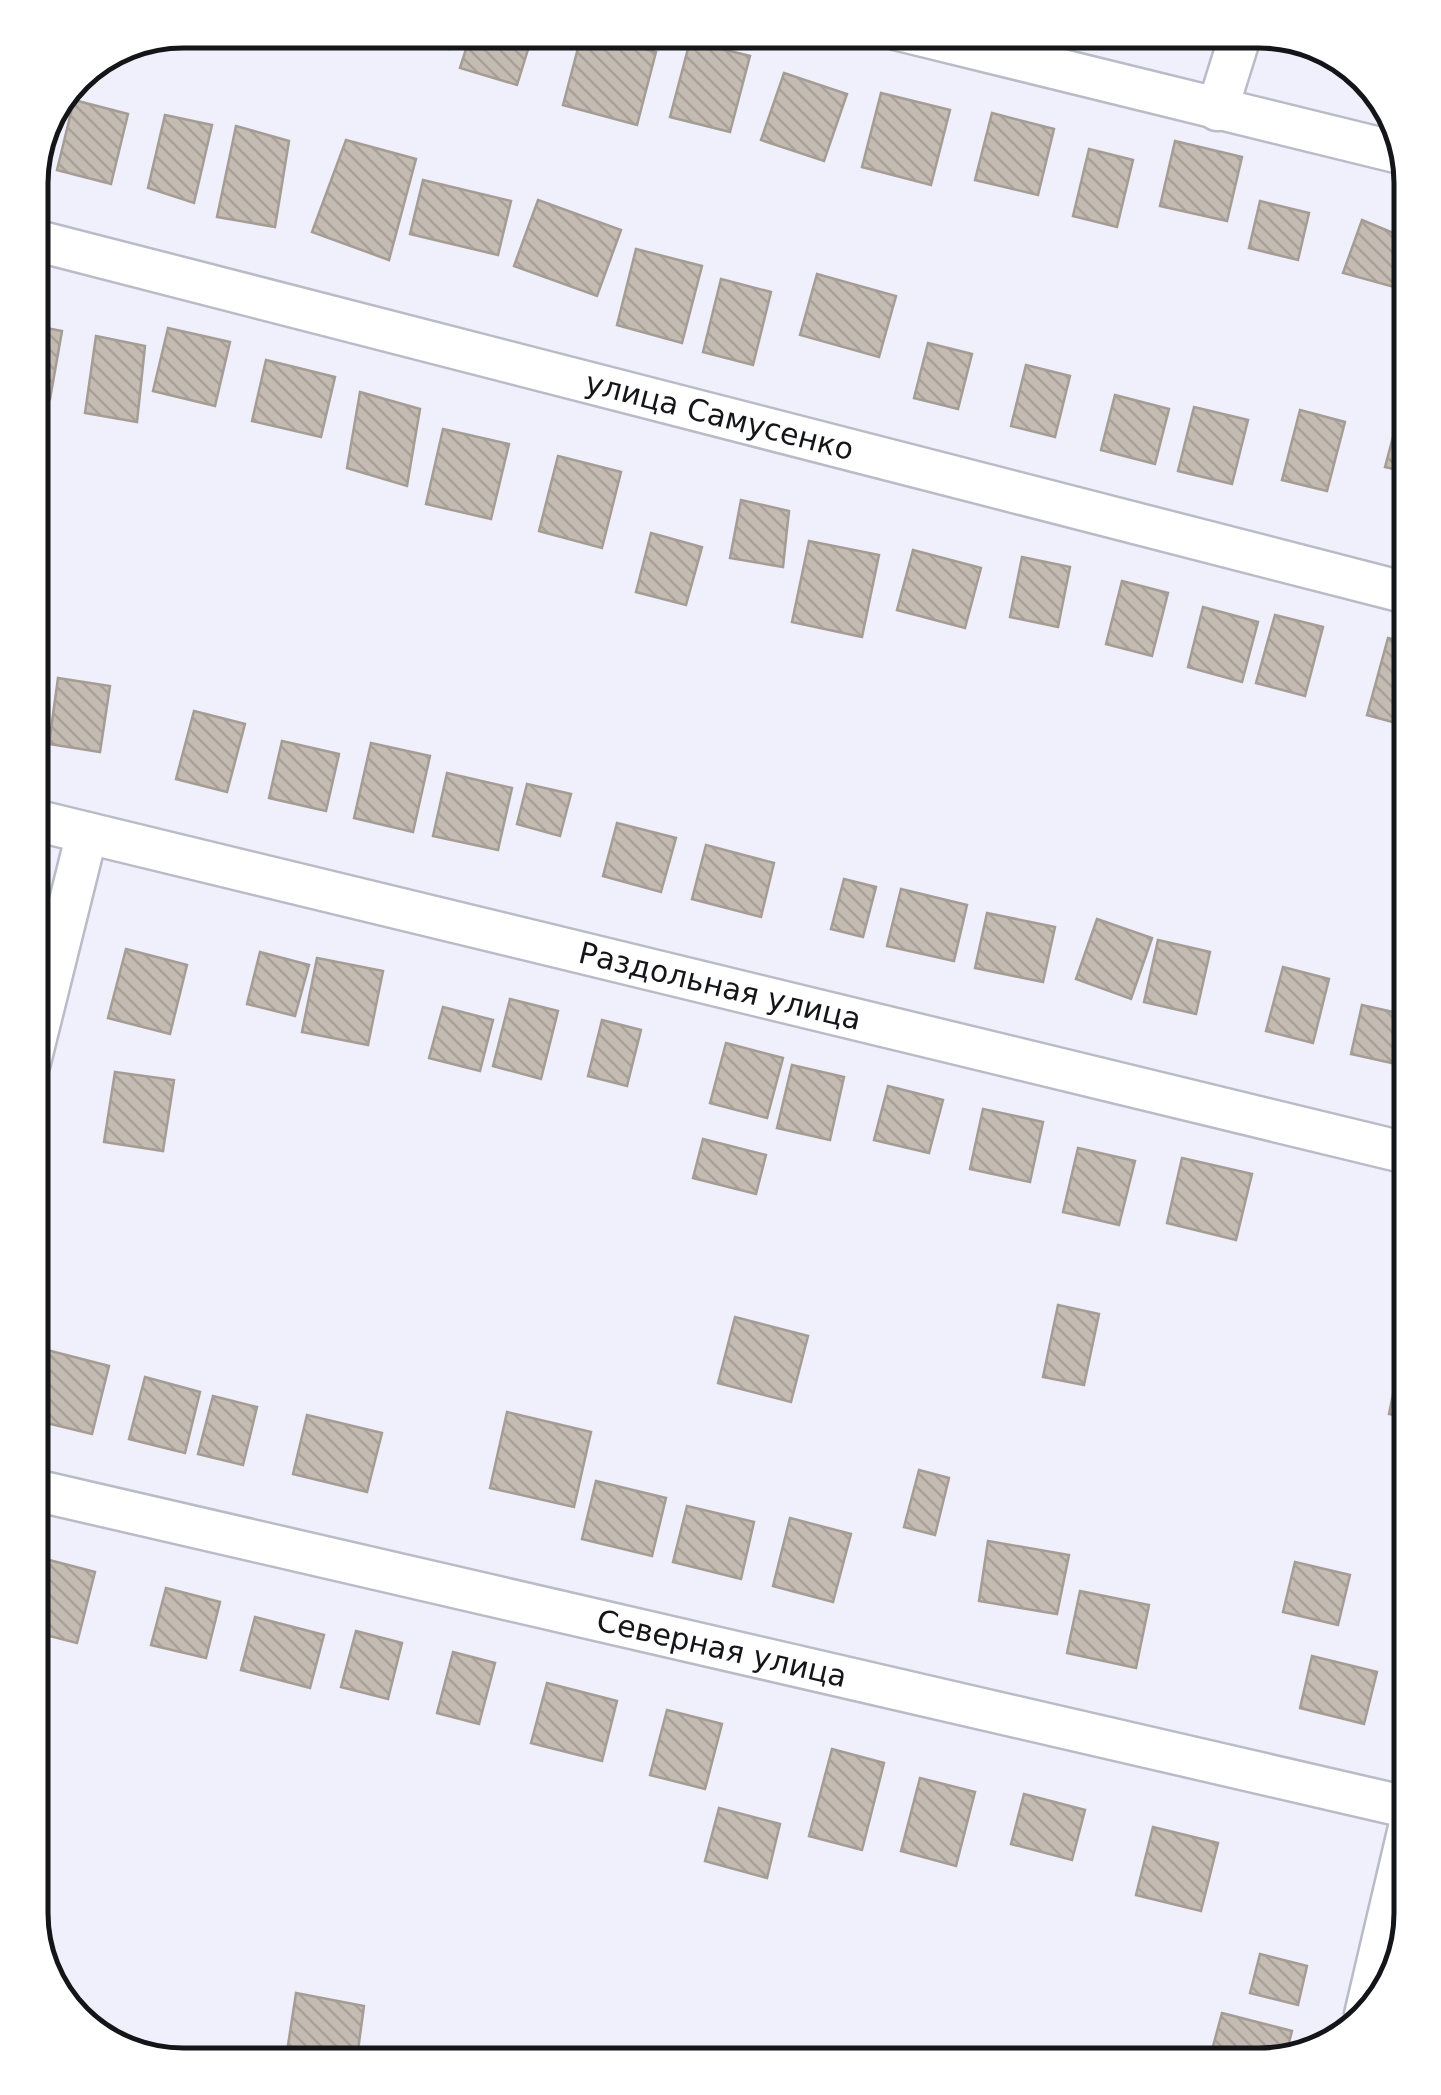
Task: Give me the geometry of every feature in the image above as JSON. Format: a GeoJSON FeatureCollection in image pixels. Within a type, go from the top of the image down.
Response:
{"type":"FeatureCollection","features":[{"type":"Feature","properties":{"kind":"street"},"geometry":{"type":"LineString","coordinates":[[971,48],[1390,151]]}},
{"type":"Feature","properties":{"kind":"street"},"geometry":{"type":"LineString","coordinates":[[1217,110],[1236,48]]}},
{"type":"Feature","properties":{"kind":"street","name":"улица Самусенко"},"geometry":{"type":"LineString","coordinates":[[48,244],[1394,590]]}},
{"type":"Feature","properties":{"kind":"street","name":"Раздольная улица"},"geometry":{"type":"LineString","coordinates":[[48,823],[1394,1150]]}},
{"type":"Feature","properties":{"kind":"street"},"geometry":{"type":"LineString","coordinates":[[48,990],[87,833]]}},
{"type":"Feature","properties":{"kind":"street","name":"Северная улица"},"geometry":{"type":"LineString","coordinates":[[48,1493],[1394,1804]]}},
{"type":"Feature","properties":{"kind":"street"},"geometry":{"type":"LineString","coordinates":[[1372,1985],[1394,1891]]}},
{"type":"Feature","properties":{"kind":"building"},"geometry":{"type":"Polygon","coordinates":[[[466,48],[528,48],[517,85],[460,68],[466,48]]]}},
{"type":"Feature","properties":{"kind":"building"},"geometry":{"type":"Polygon","coordinates":[[[578,48],[640,48],[656,52],[637,125],[563,105],[578,48]]]}},
{"type":"Feature","properties":{"kind":"building"},"geometry":{"type":"Polygon","coordinates":[[[688,48],[718,48],[750,56],[730,132],[670,117],[688,48]]]}},
{"type":"Feature","properties":{"kind":"building"},"geometry":{"type":"Polygon","coordinates":[[[784,73],[847,94],[824,161],[761,140],[784,73]]]}},
{"type":"Feature","properties":{"kind":"building"},"geometry":{"type":"Polygon","coordinates":[[[881,93],[950,110],[931,185],[862,167],[881,93]]]}},
{"type":"Feature","properties":{"kind":"building"},"geometry":{"type":"Polygon","coordinates":[[[76,100],[128,114],[111,184],[57,170],[76,100]]]}},
{"type":"Feature","properties":{"kind":"building"},"geometry":{"type":"Polygon","coordinates":[[[992,113],[1054,129],[1038,195],[975,180],[992,113]]]}},
{"type":"Feature","properties":{"kind":"building"},"geometry":{"type":"Polygon","coordinates":[[[165,115],[212,125],[194,203],[148,188],[165,115]]]}},
{"type":"Feature","properties":{"kind":"building"},"geometry":{"type":"Polygon","coordinates":[[[236,126],[289,141],[275,227],[217,217],[236,126]]]}},
{"type":"Feature","properties":{"kind":"building"},"geometry":{"type":"Polygon","coordinates":[[[346,140],[416,159],[389,260],[312,232],[346,140]]]}},
{"type":"Feature","properties":{"kind":"building"},"geometry":{"type":"Polygon","coordinates":[[[1175,141],[1242,157],[1227,221],[1160,206],[1175,141]]]}},
{"type":"Feature","properties":{"kind":"building"},"geometry":{"type":"Polygon","coordinates":[[[1089,149],[1133,160],[1117,227],[1073,216],[1089,149]]]}},
{"type":"Feature","properties":{"kind":"building"},"geometry":{"type":"Polygon","coordinates":[[[423,180],[511,201],[498,255],[410,234],[423,180]]]}},
{"type":"Feature","properties":{"kind":"building"},"geometry":{"type":"Polygon","coordinates":[[[538,200],[621,230],[597,296],[514,266],[538,200]]]}},
{"type":"Feature","properties":{"kind":"building"},"geometry":{"type":"Polygon","coordinates":[[[1260,201],[1309,213],[1298,260],[1249,248],[1260,201]]]}},
{"type":"Feature","properties":{"kind":"building"},"geometry":{"type":"Polygon","coordinates":[[[1362,220],[1394,233],[1394,287],[1343,273],[1362,220]]]}},
{"type":"Feature","properties":{"kind":"building"},"geometry":{"type":"Polygon","coordinates":[[[636,249],[702,266],[682,343],[617,325],[636,249]]]}},
{"type":"Feature","properties":{"kind":"building"},"geometry":{"type":"Polygon","coordinates":[[[817,274],[896,296],[879,357],[800,335],[817,274]]]}},
{"type":"Feature","properties":{"kind":"building"},"geometry":{"type":"Polygon","coordinates":[[[721,279],[771,292],[753,365],[703,352],[721,279]]]}},
{"type":"Feature","properties":{"kind":"building"},"geometry":{"type":"Polygon","coordinates":[[[48,328],[62,331],[48,399],[48,328]]]}},
{"type":"Feature","properties":{"kind":"building"},"geometry":{"type":"Polygon","coordinates":[[[168,328],[230,342],[215,406],[153,391],[168,328]]]}},
{"type":"Feature","properties":{"kind":"building"},"geometry":{"type":"Polygon","coordinates":[[[96,336],[145,346],[137,422],[85,413],[96,336]]]}},
{"type":"Feature","properties":{"kind":"building"},"geometry":{"type":"Polygon","coordinates":[[[928,343],[972,354],[958,409],[914,398],[928,343]]]}},
{"type":"Feature","properties":{"kind":"building"},"geometry":{"type":"Polygon","coordinates":[[[266,360],[335,377],[321,437],[252,421],[266,360]]]}},
{"type":"Feature","properties":{"kind":"building"},"geometry":{"type":"Polygon","coordinates":[[[1026,365],[1070,376],[1055,437],[1011,426],[1026,365]]]}},
{"type":"Feature","properties":{"kind":"building"},"geometry":{"type":"Polygon","coordinates":[[[360,392],[420,409],[407,486],[347,468],[360,392]]]}},
{"type":"Feature","properties":{"kind":"building"},"geometry":{"type":"Polygon","coordinates":[[[1115,395],[1169,409],[1155,464],[1101,450],[1115,395]]]}},
{"type":"Feature","properties":{"kind":"building"},"geometry":{"type":"Polygon","coordinates":[[[1194,407],[1248,420],[1232,484],[1178,471],[1194,407]]]}},
{"type":"Feature","properties":{"kind":"building"},"geometry":{"type":"Polygon","coordinates":[[[1300,410],[1345,422],[1327,491],[1282,480],[1300,410]]]}},
{"type":"Feature","properties":{"kind":"building"},"geometry":{"type":"Polygon","coordinates":[[[443,429],[509,444],[491,519],[426,504],[443,429]]]}},
{"type":"Feature","properties":{"kind":"building"},"geometry":{"type":"Polygon","coordinates":[[[1394,433],[1394,469],[1385,467],[1394,433]]]}},
{"type":"Feature","properties":{"kind":"building"},"geometry":{"type":"Polygon","coordinates":[[[558,456],[621,472],[602,548],[539,531],[558,456]]]}},
{"type":"Feature","properties":{"kind":"building"},"geometry":{"type":"Polygon","coordinates":[[[741,500],[789,511],[783,567],[730,558],[741,500]]]}},
{"type":"Feature","properties":{"kind":"building"},"geometry":{"type":"Polygon","coordinates":[[[651,533],[702,547],[686,605],[636,592],[651,533]]]}},
{"type":"Feature","properties":{"kind":"building"},"geometry":{"type":"Polygon","coordinates":[[[809,541],[879,555],[862,637],[792,622],[809,541]]]}},
{"type":"Feature","properties":{"kind":"building"},"geometry":{"type":"Polygon","coordinates":[[[913,550],[981,568],[965,628],[897,610],[913,550]]]}},
{"type":"Feature","properties":{"kind":"building"},"geometry":{"type":"Polygon","coordinates":[[[1022,557],[1070,567],[1058,627],[1010,617],[1022,557]]]}},
{"type":"Feature","properties":{"kind":"building"},"geometry":{"type":"Polygon","coordinates":[[[1122,581],[1168,593],[1152,656],[1106,644],[1122,581]]]}},
{"type":"Feature","properties":{"kind":"building"},"geometry":{"type":"Polygon","coordinates":[[[1203,607],[1258,622],[1242,682],[1188,667],[1203,607]]]}},
{"type":"Feature","properties":{"kind":"building"},"geometry":{"type":"Polygon","coordinates":[[[1275,615],[1323,627],[1305,696],[1256,683],[1275,615]]]}},
{"type":"Feature","properties":{"kind":"building"},"geometry":{"type":"Polygon","coordinates":[[[1388,638],[1394,640],[1394,722],[1367,715],[1388,638]]]}},
{"type":"Feature","properties":{"kind":"building"},"geometry":{"type":"Polygon","coordinates":[[[58,678],[110,686],[100,752],[49,744],[58,678]]]}},
{"type":"Feature","properties":{"kind":"building"},"geometry":{"type":"Polygon","coordinates":[[[194,711],[245,724],[227,792],[176,779],[194,711]]]}},
{"type":"Feature","properties":{"kind":"building"},"geometry":{"type":"Polygon","coordinates":[[[282,741],[339,754],[326,811],[269,798],[282,741]]]}},
{"type":"Feature","properties":{"kind":"building"},"geometry":{"type":"Polygon","coordinates":[[[371,743],[430,756],[413,832],[354,818],[371,743]]]}},
{"type":"Feature","properties":{"kind":"building"},"geometry":{"type":"Polygon","coordinates":[[[447,773],[512,788],[498,850],[433,836],[447,773]]]}},
{"type":"Feature","properties":{"kind":"building"},"geometry":{"type":"Polygon","coordinates":[[[527,784],[571,794],[560,836],[517,824],[527,784]]]}},
{"type":"Feature","properties":{"kind":"building"},"geometry":{"type":"Polygon","coordinates":[[[617,823],[676,838],[661,892],[603,876],[617,823]]]}},
{"type":"Feature","properties":{"kind":"building"},"geometry":{"type":"Polygon","coordinates":[[[706,845],[774,863],[761,917],[692,899],[706,845]]]}},
{"type":"Feature","properties":{"kind":"building"},"geometry":{"type":"Polygon","coordinates":[[[844,879],[876,887],[863,937],[831,929],[844,879]]]}},
{"type":"Feature","properties":{"kind":"building"},"geometry":{"type":"Polygon","coordinates":[[[901,889],[967,905],[954,961],[887,946],[901,889]]]}},
{"type":"Feature","properties":{"kind":"building"},"geometry":{"type":"Polygon","coordinates":[[[987,913],[1055,927],[1043,982],[975,968],[987,913]]]}},
{"type":"Feature","properties":{"kind":"building"},"geometry":{"type":"Polygon","coordinates":[[[1097,919],[1152,938],[1131,999],[1076,979],[1097,919]]]}},
{"type":"Feature","properties":{"kind":"building"},"geometry":{"type":"Polygon","coordinates":[[[1158,940],[1210,952],[1196,1014],[1144,1002],[1158,940]]]}},
{"type":"Feature","properties":{"kind":"building"},"geometry":{"type":"Polygon","coordinates":[[[126,949],[187,965],[170,1034],[108,1018],[126,949]]]}},
{"type":"Feature","properties":{"kind":"building"},"geometry":{"type":"Polygon","coordinates":[[[260,952],[309,965],[295,1016],[247,1004],[260,952]]]}},
{"type":"Feature","properties":{"kind":"building"},"geometry":{"type":"Polygon","coordinates":[[[317,958],[383,971],[368,1045],[302,1032],[317,958]]]}},
{"type":"Feature","properties":{"kind":"building"},"geometry":{"type":"Polygon","coordinates":[[[1283,967],[1329,979],[1313,1043],[1266,1031],[1283,967]]]}},
{"type":"Feature","properties":{"kind":"building"},"geometry":{"type":"Polygon","coordinates":[[[510,999],[558,1011],[541,1079],[493,1066],[510,999]]]}},
{"type":"Feature","properties":{"kind":"building"},"geometry":{"type":"Polygon","coordinates":[[[1362,1005],[1394,1012],[1394,1064],[1351,1054],[1362,1005]]]}},
{"type":"Feature","properties":{"kind":"building"},"geometry":{"type":"Polygon","coordinates":[[[443,1007],[493,1020],[480,1071],[429,1058],[443,1007]]]}},
{"type":"Feature","properties":{"kind":"building"},"geometry":{"type":"Polygon","coordinates":[[[602,1020],[641,1030],[627,1086],[588,1076],[602,1020]]]}},
{"type":"Feature","properties":{"kind":"building"},"geometry":{"type":"Polygon","coordinates":[[[726,1043],[783,1058],[767,1118],[710,1103],[726,1043]]]}},
{"type":"Feature","properties":{"kind":"building"},"geometry":{"type":"Polygon","coordinates":[[[792,1065],[844,1077],[830,1140],[777,1128],[792,1065]]]}},
{"type":"Feature","properties":{"kind":"building"},"geometry":{"type":"Polygon","coordinates":[[[115,1072],[174,1080],[163,1151],[104,1142],[115,1072]]]}},
{"type":"Feature","properties":{"kind":"building"},"geometry":{"type":"Polygon","coordinates":[[[888,1086],[943,1100],[929,1153],[874,1140],[888,1086]]]}},
{"type":"Feature","properties":{"kind":"building"},"geometry":{"type":"Polygon","coordinates":[[[983,1109],[1043,1122],[1030,1182],[970,1169],[983,1109]]]}},
{"type":"Feature","properties":{"kind":"building"},"geometry":{"type":"Polygon","coordinates":[[[703,1139],[766,1155],[756,1194],[693,1178],[703,1139]]]}},
{"type":"Feature","properties":{"kind":"building"},"geometry":{"type":"Polygon","coordinates":[[[1078,1148],[1135,1161],[1119,1225],[1063,1212],[1078,1148]]]}},
{"type":"Feature","properties":{"kind":"building"},"geometry":{"type":"Polygon","coordinates":[[[1182,1158],[1252,1174],[1236,1240],[1167,1223],[1182,1158]]]}},
{"type":"Feature","properties":{"kind":"building"},"geometry":{"type":"Polygon","coordinates":[[[1058,1305],[1099,1314],[1084,1385],[1043,1377],[1058,1305]]]}},
{"type":"Feature","properties":{"kind":"building"},"geometry":{"type":"Polygon","coordinates":[[[735,1317],[808,1336],[791,1402],[718,1383],[735,1317]]]}},
{"type":"Feature","properties":{"kind":"building"},"geometry":{"type":"Polygon","coordinates":[[[48,1350],[109,1366],[92,1434],[48,1423],[48,1350]]]}},
{"type":"Feature","properties":{"kind":"building"},"geometry":{"type":"Polygon","coordinates":[[[145,1377],[200,1392],[185,1453],[129,1439],[145,1377]]]}},
{"type":"Feature","properties":{"kind":"building"},"geometry":{"type":"Polygon","coordinates":[[[1394,1390],[1394,1415],[1389,1414],[1394,1390]]]}},
{"type":"Feature","properties":{"kind":"building"},"geometry":{"type":"Polygon","coordinates":[[[213,1396],[257,1407],[243,1465],[198,1454],[213,1396]]]}},
{"type":"Feature","properties":{"kind":"building"},"geometry":{"type":"Polygon","coordinates":[[[507,1412],[591,1432],[574,1507],[490,1488],[507,1412]]]}},
{"type":"Feature","properties":{"kind":"building"},"geometry":{"type":"Polygon","coordinates":[[[307,1415],[382,1433],[367,1492],[293,1474],[307,1415]]]}},
{"type":"Feature","properties":{"kind":"building"},"geometry":{"type":"Polygon","coordinates":[[[919,1470],[949,1478],[935,1535],[904,1527],[919,1470]]]}},
{"type":"Feature","properties":{"kind":"building"},"geometry":{"type":"Polygon","coordinates":[[[596,1481],[666,1498],[652,1556],[582,1539],[596,1481]]]}},
{"type":"Feature","properties":{"kind":"building"},"geometry":{"type":"Polygon","coordinates":[[[687,1506],[754,1522],[741,1579],[673,1562],[687,1506]]]}},
{"type":"Feature","properties":{"kind":"building"},"geometry":{"type":"Polygon","coordinates":[[[790,1518],[851,1534],[833,1602],[773,1586],[790,1518]]]}},
{"type":"Feature","properties":{"kind":"building"},"geometry":{"type":"Polygon","coordinates":[[[988,1541],[1069,1555],[1057,1614],[979,1601],[988,1541]]]}},
{"type":"Feature","properties":{"kind":"building"},"geometry":{"type":"Polygon","coordinates":[[[48,1560],[95,1572],[77,1643],[48,1636],[48,1560]]]}},
{"type":"Feature","properties":{"kind":"building"},"geometry":{"type":"Polygon","coordinates":[[[1295,1562],[1350,1575],[1338,1625],[1283,1612],[1295,1562]]]}},
{"type":"Feature","properties":{"kind":"building"},"geometry":{"type":"Polygon","coordinates":[[[166,1588],[220,1602],[206,1658],[151,1645],[166,1588]]]}},
{"type":"Feature","properties":{"kind":"building"},"geometry":{"type":"Polygon","coordinates":[[[1080,1591],[1149,1605],[1136,1668],[1067,1653],[1080,1591]]]}},
{"type":"Feature","properties":{"kind":"building"},"geometry":{"type":"Polygon","coordinates":[[[255,1617],[324,1635],[310,1688],[241,1670],[255,1617]]]}},
{"type":"Feature","properties":{"kind":"building"},"geometry":{"type":"Polygon","coordinates":[[[356,1631],[402,1643],[388,1699],[341,1687],[356,1631]]]}},
{"type":"Feature","properties":{"kind":"building"},"geometry":{"type":"Polygon","coordinates":[[[453,1652],[495,1663],[479,1724],[437,1713],[453,1652]]]}},
{"type":"Feature","properties":{"kind":"building"},"geometry":{"type":"Polygon","coordinates":[[[1312,1656],[1377,1672],[1364,1724],[1300,1708],[1312,1656]]]}},
{"type":"Feature","properties":{"kind":"building"},"geometry":{"type":"Polygon","coordinates":[[[547,1683],[617,1701],[602,1761],[531,1743],[547,1683]]]}},
{"type":"Feature","properties":{"kind":"building"},"geometry":{"type":"Polygon","coordinates":[[[667,1710],[722,1724],[705,1789],[650,1775],[667,1710]]]}},
{"type":"Feature","properties":{"kind":"building"},"geometry":{"type":"Polygon","coordinates":[[[832,1749],[884,1763],[862,1850],[809,1836],[832,1749]]]}},
{"type":"Feature","properties":{"kind":"building"},"geometry":{"type":"Polygon","coordinates":[[[920,1778],[975,1792],[956,1866],[901,1851],[920,1778]]]}},
{"type":"Feature","properties":{"kind":"building"},"geometry":{"type":"Polygon","coordinates":[[[1024,1794],[1085,1810],[1072,1860],[1011,1844],[1024,1794]]]}},
{"type":"Feature","properties":{"kind":"building"},"geometry":{"type":"Polygon","coordinates":[[[719,1808],[780,1824],[767,1878],[705,1861],[719,1808]]]}},
{"type":"Feature","properties":{"kind":"building"},"geometry":{"type":"Polygon","coordinates":[[[1153,1827],[1218,1843],[1201,1911],[1136,1895],[1153,1827]]]}},
{"type":"Feature","properties":{"kind":"building"},"geometry":{"type":"Polygon","coordinates":[[[1260,1954],[1307,1966],[1298,2005],[1250,1993],[1260,1954]]]}},
{"type":"Feature","properties":{"kind":"building"},"geometry":{"type":"Polygon","coordinates":[[[296,1993],[364,2006],[358,2047],[288,2047],[296,1993]]]}},
{"type":"Feature","properties":{"kind":"building"},"geometry":{"type":"Polygon","coordinates":[[[1222,2013],[1292,2031],[1289,2044],[1213,2048],[1222,2013]]]}}]}
